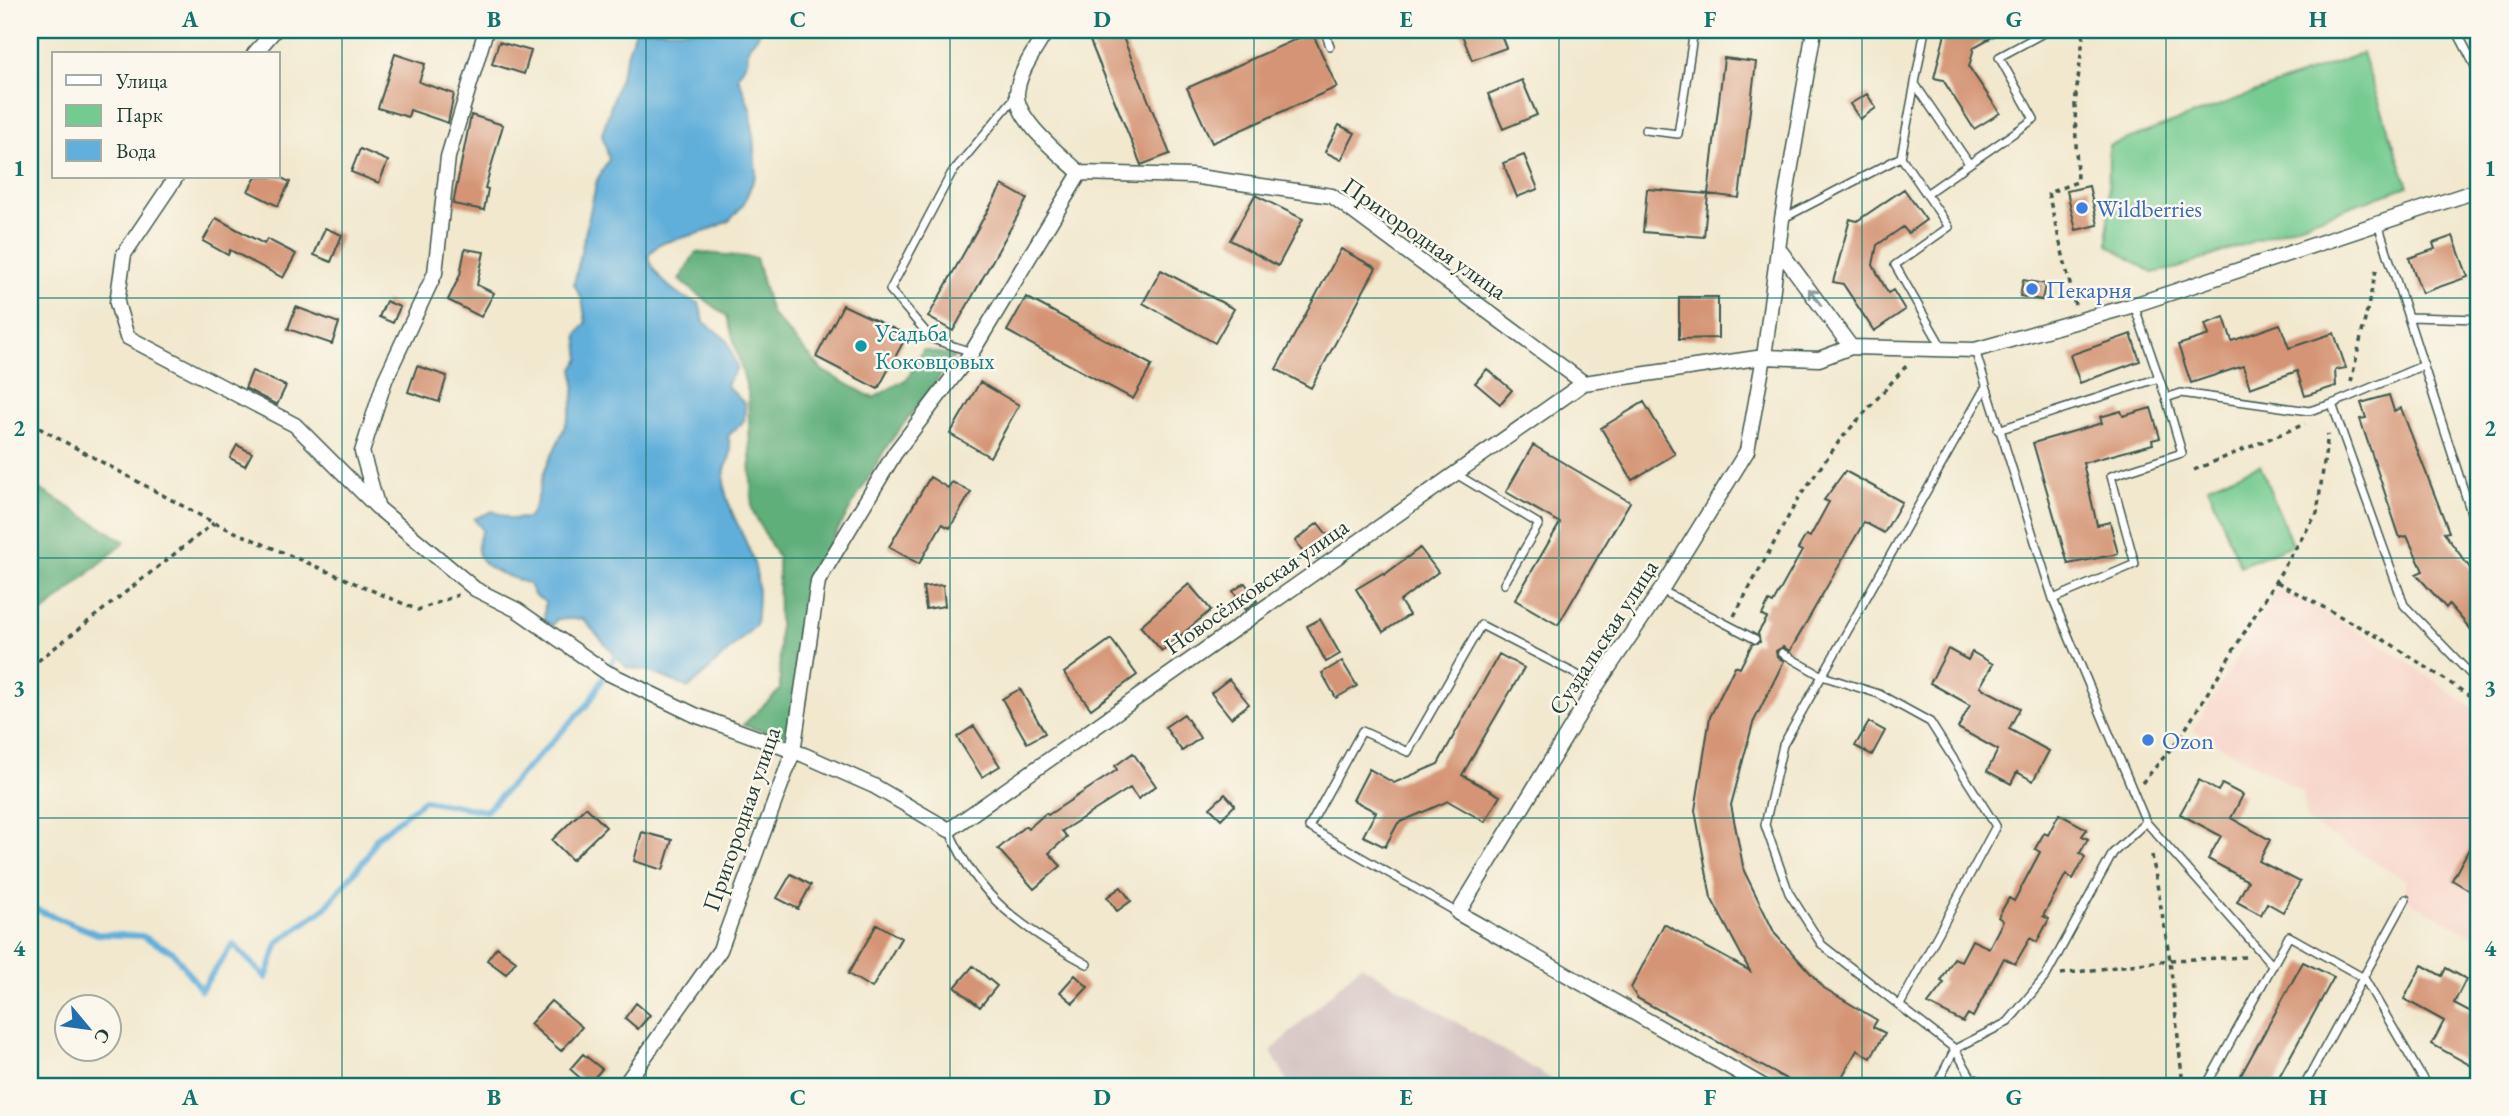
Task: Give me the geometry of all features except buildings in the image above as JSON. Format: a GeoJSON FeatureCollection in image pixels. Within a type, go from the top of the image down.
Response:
{"type":"FeatureCollection","features":[{"type":"Feature","properties":{"kind":"street"},"geometry":{"type":"LineString","coordinates":[[256,52],[275,30]]}},
{"type":"Feature","properties":{"kind":"street"},"geometry":{"type":"LineString","coordinates":[[377,507],[362,452],[385,380],[435,273],[448,157],[486,30]]}},
{"type":"Feature","properties":{"kind":"street"},"geometry":{"type":"LineString","coordinates":[[1047,30],[1025,69],[1017,95],[1029,123],[1080,173]]}},
{"type":"Feature","properties":{"kind":"street","name":"Суздальская улица"},"geometry":{"type":"LineString","coordinates":[[1458,913],[1597,685],[1661,590],[1747,452],[1813,31]]}},
{"type":"Feature","properties":{"kind":"street","name":"Пригородная улица"},"geometry":{"type":"LineString","coordinates":[[624,1086],[720,950],[793,752],[818,581],[895,453],[972,352],[1080,173],[1191,176],[1332,196],[1584,383]]}},
{"type":"Feature","properties":{"kind":"street"},"geometry":{"type":"LineString","coordinates":[[175,178],[124,254],[117,303],[127,337],[295,425],[377,507],[475,589],[517,610],[606,672],[695,715],[874,786],[949,830]]}},
{"type":"Feature","properties":{"kind":"street"},"geometry":{"type":"LineString","coordinates":[[1778,248],[1852,347],[1975,350],[2134,305],[2479,190]]}},
{"type":"Feature","properties":{"kind":"street","name":"Новосёлковская улица"},"geometry":{"type":"LineString","coordinates":[[949,830],[1584,383],[1764,357],[1819,359],[1852,347]]}},
{"type":"Feature","properties":{"kind":"street"},"geometry":{"type":"LineString","coordinates":[[1458,913],[1763,1086]]}},
{"type":"Feature","properties":{"kind":"lane"},"geometry":{"type":"LineString","coordinates":[[1324,30],[1330,47]]}},
{"type":"Feature","properties":{"kind":"lane"},"geometry":{"type":"LineString","coordinates":[[1645,130],[1678,134],[1694,30]]}},
{"type":"Feature","properties":{"kind":"lane"},"geometry":{"type":"LineString","coordinates":[[1792,30],[1813,31]]}},
{"type":"Feature","properties":{"kind":"lane"},"geometry":{"type":"LineString","coordinates":[[1925,30],[1901,157],[1949,227],[1895,265],[1944,351]]}},
{"type":"Feature","properties":{"kind":"lane"},"geometry":{"type":"LineString","coordinates":[[1926,194],[1968,162],[2034,119],[1999,57],[2049,30]]}},
{"type":"Feature","properties":{"kind":"lane"},"geometry":{"type":"LineString","coordinates":[[2456,30],[2479,74]]}},
{"type":"Feature","properties":{"kind":"lane"},"geometry":{"type":"LineString","coordinates":[[1915,85],[1968,162]]}},
{"type":"Feature","properties":{"kind":"lane"},"geometry":{"type":"LineString","coordinates":[[972,352],[932,339],[890,290],[951,174],[1017,95]]}},
{"type":"Feature","properties":{"kind":"lane"},"geometry":{"type":"LineString","coordinates":[[1782,219],[1901,157]]}},
{"type":"Feature","properties":{"kind":"lane"},"geometry":{"type":"LineString","coordinates":[[2377,223],[2410,317],[2475,525],[2479,530]]}},
{"type":"Feature","properties":{"kind":"lane"},"geometry":{"type":"LineString","coordinates":[[2053,598],[2135,564],[2111,476],[2182,453],[2134,305]]}},
{"type":"Feature","properties":{"kind":"lane"},"geometry":{"type":"LineString","coordinates":[[2410,317],[2479,319]]}},
{"type":"Feature","properties":{"kind":"lane"},"geometry":{"type":"LineString","coordinates":[[1975,350],[2053,598],[2146,822],[2273,966]]}},
{"type":"Feature","properties":{"kind":"lane"},"geometry":{"type":"LineString","coordinates":[[2166,398],[2181,393],[2309,411],[2424,365]]}},
{"type":"Feature","properties":{"kind":"lane"},"geometry":{"type":"LineString","coordinates":[[1998,429],[2159,378]]}},
{"type":"Feature","properties":{"kind":"lane"},"geometry":{"type":"LineString","coordinates":[[1985,388],[1783,745],[1765,825],[1789,893],[1822,945],[1955,1049],[1971,1077],[1991,1086]]}},
{"type":"Feature","properties":{"kind":"lane"},"geometry":{"type":"LineString","coordinates":[[2332,404],[2404,605],[2479,683]]}},
{"type":"Feature","properties":{"kind":"lane"},"geometry":{"type":"LineString","coordinates":[[1455,474],[1539,524],[1504,584]]}},
{"type":"Feature","properties":{"kind":"lane"},"geometry":{"type":"LineString","coordinates":[[1661,590],[1755,639]]}},
{"type":"Feature","properties":{"kind":"lane"},"geometry":{"type":"LineString","coordinates":[[1458,913],[1309,827],[1362,731],[1408,752],[1481,625],[1597,685]]}},
{"type":"Feature","properties":{"kind":"lane"},"geometry":{"type":"LineString","coordinates":[[1782,653],[1822,676],[1879,694],[1930,722],[1996,826],[1900,1005]]}},
{"type":"Feature","properties":{"kind":"lane"},"geometry":{"type":"LineString","coordinates":[[1936,1086],[1955,1049],[2008,1022],[2046,976],[2113,853],[2146,822]]}},
{"type":"Feature","properties":{"kind":"lane"},"geometry":{"type":"LineString","coordinates":[[949,830],[963,862],[991,897],[1032,934],[1087,964]]}},
{"type":"Feature","properties":{"kind":"lane"},"geometry":{"type":"LineString","coordinates":[[2304,1086],[2406,899]]}},
{"type":"Feature","properties":{"kind":"lane"},"geometry":{"type":"LineString","coordinates":[[2206,1086],[2289,936],[2364,978],[2427,1086]]}},
{"type":"Feature","properties":{"kind":"path"},"geometry":{"type":"LineString","coordinates":[[2076,309],[2048,193],[2077,183],[2076,104],[2084,30]]}},
{"type":"Feature","properties":{"kind":"path"},"geometry":{"type":"LineString","coordinates":[[2347,397],[2383,239]]}},
{"type":"Feature","properties":{"kind":"path"},"geometry":{"type":"LineString","coordinates":[[1729,625],[1798,499],[1840,440],[1922,350]]}},
{"type":"Feature","properties":{"kind":"path"},"geometry":{"type":"LineString","coordinates":[[2194,470],[2312,421],[2332,404]]}},
{"type":"Feature","properties":{"kind":"path"},"geometry":{"type":"LineString","coordinates":[[2133,792],[2180,738],[2317,513],[2332,404]]}},
{"type":"Feature","properties":{"kind":"path"},"geometry":{"type":"LineString","coordinates":[[30,423],[214,523],[418,610],[475,589]]}},
{"type":"Feature","properties":{"kind":"path"},"geometry":{"type":"LineString","coordinates":[[30,667],[214,523]]}},
{"type":"Feature","properties":{"kind":"path"},"geometry":{"type":"LineString","coordinates":[[2277,582],[2391,644],[2479,702]]}},
{"type":"Feature","properties":{"kind":"path"},"geometry":{"type":"LineString","coordinates":[[2152,856],[2170,960],[2183,1086]]}},
{"type":"Feature","properties":{"kind":"path"},"geometry":{"type":"LineString","coordinates":[[2046,976],[2170,960],[2264,956]]}},
{"type":"Feature","properties":{"kind":"shaded area"},"geometry":{"type":"Polygon","coordinates":[[[2279,589],[2378,642],[2479,712],[2479,939],[2406,899],[2405,880],[2307,821],[2303,792],[2193,730],[2279,589]]]}},
{"type":"Feature","properties":{"kind":"shaded area"},"geometry":{"type":"Polygon","coordinates":[[[1361,965],[1563,1086],[1290,1086],[1271,1051],[1361,965]]]}},
{"type":"Feature","properties":{"kind":"green space"},"geometry":{"type":"Polygon","coordinates":[[[2362,53],[2408,186],[2178,268],[2152,273],[2108,245],[2109,146],[2362,53]]]}},
{"type":"Feature","properties":{"kind":"green space"},"geometry":{"type":"Polygon","coordinates":[[[696,252],[756,258],[771,313],[823,371],[873,398],[908,378],[923,350],[955,356],[887,446],[816,567],[794,713],[783,738],[743,725],[780,690],[778,558],[752,510],[748,392],[727,316],[679,280],[696,252]]]}},
{"type":"Feature","properties":{"kind":"green space"},"geometry":{"type":"Polygon","coordinates":[[[2260,465],[2292,545],[2240,566],[2208,486],[2260,465]]]}},
{"type":"Feature","properties":{"kind":"green space"},"geometry":{"type":"Polygon","coordinates":[[[30,483],[125,542],[30,624],[30,483]]]}},
{"type":"Feature","properties":{"kind":"water"},"geometry":{"type":"Polygon","coordinates":[[[635,30],[759,30],[758,36],[749,45],[747,61],[738,76],[751,111],[756,174],[743,205],[729,221],[707,231],[659,244],[648,256],[661,279],[683,296],[699,303],[704,322],[727,340],[737,368],[726,385],[745,404],[744,421],[728,436],[730,457],[724,477],[727,498],[757,576],[756,625],[689,688],[649,671],[626,667],[583,619],[557,619],[552,626],[544,620],[545,602],[534,595],[529,584],[498,572],[482,560],[478,552],[478,542],[483,530],[474,519],[493,511],[511,519],[528,518],[535,506],[543,474],[572,407],[575,381],[573,369],[580,359],[577,335],[586,323],[582,299],[574,284],[597,180],[609,159],[602,134],[635,30]]]}},
{"type":"Feature","properties":{"kind":"waterway"},"geometry":{"type":"LineString","coordinates":[[30,907],[97,934],[142,936],[173,952],[201,990],[233,944],[266,978],[278,942],[325,908],[366,858],[377,837],[424,800],[486,811],[589,703],[616,655]]}},
{"type":"Feature","properties":{"kind":"place","name":"Wildberries"},"geometry":{"type":"Point","coordinates":[2082,208]}},
{"type":"Feature","properties":{"kind":"place","name":"Пекарня"},"geometry":{"type":"Point","coordinates":[2032,289]}},
{"type":"Feature","properties":{"kind":"place","name":"Усадьба Коковцовых"},"geometry":{"type":"Point","coordinates":[861,346]}},
{"type":"Feature","properties":{"kind":"place","name":"Ozon"},"geometry":{"type":"Point","coordinates":[2148,740]}}]}
